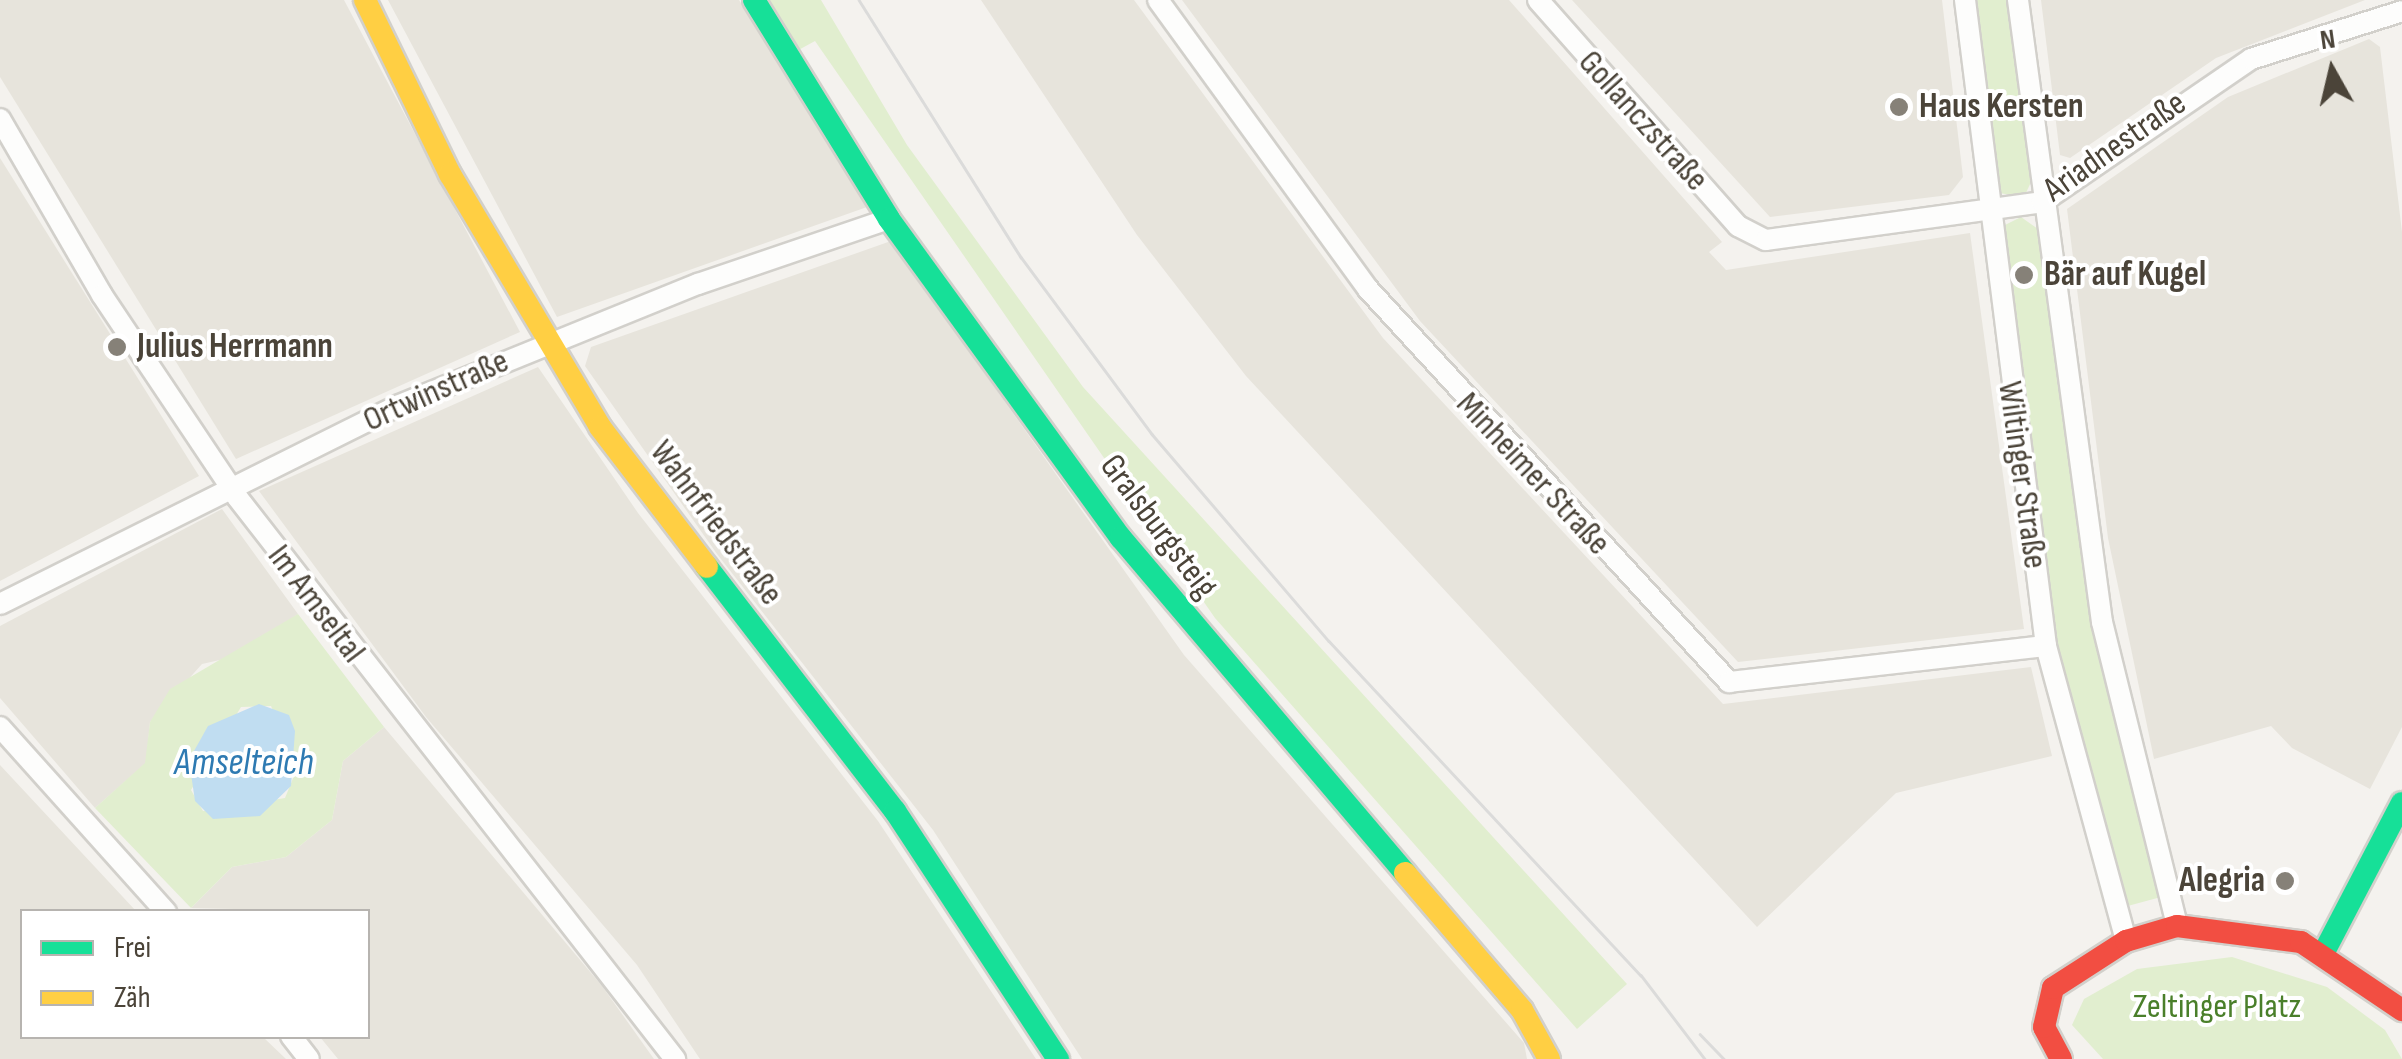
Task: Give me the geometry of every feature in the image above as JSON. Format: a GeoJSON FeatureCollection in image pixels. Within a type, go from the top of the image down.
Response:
{"type":"FeatureCollection","features":[{"type":"Feature","properties":{"kind":"street","name":"Wahnfriedstraße"},"geometry":{"type":"LineString","coordinates":[[364,0],[548,343],[649,498],[914,837],[1058,1059]]}},
{"type":"Feature","properties":{"kind":"street","name":"Gralsburgsteig"},"geometry":{"type":"LineString","coordinates":[[754,0],[890,219],[1171,604],[1522,1010],[1550,1059]]}},
{"type":"Feature","properties":{"kind":"street","name":"Minheimer Straße"},"geometry":{"type":"LineString","coordinates":[[1158,0],[1386,310],[1729,682],[2046,646]]}},
{"type":"Feature","properties":{"kind":"street","name":"Gollanczstraße"},"geometry":{"type":"LineString","coordinates":[[1538,0],[1753,238]]}},
{"type":"Feature","properties":{"kind":"street","name":"Wiltinger Straße"},"geometry":{"type":"LineString","coordinates":[[1964,0],[2046,646],[2126,941]]}},
{"type":"Feature","properties":{"kind":"street","name":"Wiltinger Straße"},"geometry":{"type":"LineString","coordinates":[[2018,0],[2042,202],[2104,632],[2177,926]]}},
{"type":"Feature","properties":{"kind":"street"},"geometry":{"type":"LineString","coordinates":[[2400,0],[2402,24]]}},
{"type":"Feature","properties":{"kind":"street","name":"Ariadnestraße"},"geometry":{"type":"LineString","coordinates":[[1753,238],[2042,202],[2251,59],[2401,11]]}},
{"type":"Feature","properties":{"kind":"street","name":"Im Amseltal"},"geometry":{"type":"LineString","coordinates":[[0,119],[228,485],[676,1059]]}},
{"type":"Feature","properties":{"kind":"street","name":"Ortwinstraße"},"geometry":{"type":"LineString","coordinates":[[0,604],[228,485],[548,343],[890,219]]}},
{"type":"Feature","properties":{"kind":"street"},"geometry":{"type":"LineString","coordinates":[[0,727],[163,909]]}},
{"type":"Feature","properties":{"kind":"street"},"geometry":{"type":"LineString","coordinates":[[2324,952],[2402,803]]}},
{"type":"Feature","properties":{"kind":"street"},"geometry":{"type":"LineString","coordinates":[[2062,1059],[2044,1027],[2053,988],[2126,941],[2177,926],[2250,929],[2324,952],[2402,1010]]}},
{"type":"Feature","properties":{"kind":"street"},"geometry":{"type":"LineString","coordinates":[[293,1039],[310,1059]]}},
{"type":"Feature","properties":{"kind":"shaded area"},"geometry":{"type":"Polygon","coordinates":[[[0,0],[344,0],[520,332],[236,459],[0,77],[0,0]]]}},
{"type":"Feature","properties":{"kind":"shaded area"},"geometry":{"type":"Polygon","coordinates":[[[388,0],[739,0],[867,207],[557,317],[388,0]]]}},
{"type":"Feature","properties":{"kind":"shaded area"},"geometry":{"type":"Polygon","coordinates":[[[981,0],[1134,0],[1383,338],[1723,704],[2031,667],[2052,756],[1896,793],[1757,927],[1246,376],[1137,235],[981,0]]]}},
{"type":"Feature","properties":{"kind":"shaded area"},"geometry":{"type":"Polygon","coordinates":[[[1182,0],[1509,0],[1722,242],[1709,252],[1726,270],[1970,233],[2024,629],[1738,662],[1420,321],[1182,0]]]}},
{"type":"Feature","properties":{"kind":"shaded area"},"geometry":{"type":"Polygon","coordinates":[[[1572,0],[1942,0],[1963,177],[1949,195],[1770,217],[1572,0]]]}},
{"type":"Feature","properties":{"kind":"shaded area"},"geometry":{"type":"Polygon","coordinates":[[[2041,0],[2365,0],[2216,58],[2070,158],[2060,155],[2041,0]]]}},
{"type":"Feature","properties":{"kind":"shaded area"},"geometry":{"type":"Polygon","coordinates":[[[2369,39],[2380,47],[2402,232],[2402,727],[2370,789],[2292,748],[2271,726],[2154,759],[2108,538],[2067,209],[2228,97],[2369,39]]]}},
{"type":"Feature","properties":{"kind":"shaded area"},"geometry":{"type":"Polygon","coordinates":[[[0,158],[199,476],[0,581],[0,158]]]}},
{"type":"Feature","properties":{"kind":"shaded area"},"geometry":{"type":"Polygon","coordinates":[[[891,241],[1184,655],[1524,1043],[1527,1059],[1082,1059],[933,830],[717,554],[585,366],[591,347],[891,241]]]}},
{"type":"Feature","properties":{"kind":"shaded area"},"geometry":{"type":"Polygon","coordinates":[[[538,367],[638,513],[878,821],[1036,1059],[700,1059],[637,965],[426,717],[259,491],[538,367]]]}},
{"type":"Feature","properties":{"kind":"shaded area"},"geometry":{"type":"Polygon","coordinates":[[[222,509],[298,614],[242,655],[202,664],[150,722],[146,763],[95,808],[0,698],[0,626],[222,509]]]}},
{"type":"Feature","properties":{"kind":"shaded area"},"geometry":{"type":"Polygon","coordinates":[[[384,727],[602,986],[654,1059],[338,1059],[322,1039],[370,1039],[370,909],[191,908],[232,867],[286,857],[332,820],[343,761],[384,727]]]}},
{"type":"Feature","properties":{"kind":"shaded area"},"geometry":{"type":"Polygon","coordinates":[[[0,765],[134,909],[20,909],[20,1039],[265,1039],[286,1059],[0,1059],[0,765]]]}},
{"type":"Feature","properties":{"kind":"green space"},"geometry":{"type":"Polygon","coordinates":[[[763,0],[821,0],[907,145],[1083,387],[1627,984],[1577,1029],[1215,618],[815,41],[793,53],[763,0]]]}},
{"type":"Feature","properties":{"kind":"green space"},"geometry":{"type":"Polygon","coordinates":[[[1972,0],[2011,0],[2032,180],[2024,197],[1999,193],[1972,0]]]}},
{"type":"Feature","properties":{"kind":"green space"},"geometry":{"type":"Polygon","coordinates":[[[2021,217],[2038,229],[2081,553],[2161,897],[2124,907],[2053,633],[2003,226],[2021,217]]]}},
{"type":"Feature","properties":{"kind":"green space"},"geometry":{"type":"Polygon","coordinates":[[[298,614],[384,727],[343,761],[332,820],[286,857],[232,867],[191,908],[95,808],[145,763],[150,722],[170,689],[298,614]],[[271,706],[241,707],[191,790],[203,811],[285,798],[298,766],[271,706]]]}},
{"type":"Feature","properties":{"kind":"green space","name":"Zeltinger Platz"},"geometry":{"type":"Polygon","coordinates":[[[2232,957],[2327,987],[2385,1030],[2402,1059],[2103,1059],[2072,1025],[2084,999],[2137,969],[2232,957]]]}},
{"type":"Feature","properties":{"kind":"water","name":"Amselteich"},"geometry":{"type":"Polygon","coordinates":[[[259,704],[289,715],[295,731],[291,786],[260,816],[213,819],[195,801],[189,760],[208,726],[259,704]]]}},
{"type":"Feature","properties":{"kind":"tram line"},"geometry":{"type":"LineString","coordinates":[[859,0],[1021,257],[1152,434],[1329,641],[1641,975],[1705,1059]]}},
{"type":"Feature","properties":{"kind":"tram line"},"geometry":{"type":"LineString","coordinates":[[1700,1034],[1724,1059]]}},
{"type":"Feature","properties":{"kind":"traffic: fast"},"geometry":{"type":"LineString","coordinates":[[754,0],[889,219],[1121,538],[1405,873]]}},
{"type":"Feature","properties":{"kind":"traffic: fast"},"geometry":{"type":"LineString","coordinates":[[707,567],[895,811],[1058,1059]]}},
{"type":"Feature","properties":{"kind":"traffic: fast"},"geometry":{"type":"LineString","coordinates":[[2324,952],[2402,803]]}},
{"type":"Feature","properties":{"kind":"traffic: slow"},"geometry":{"type":"LineString","coordinates":[[365,0],[450,174],[600,427],[707,567]]}},
{"type":"Feature","properties":{"kind":"traffic: slow"},"geometry":{"type":"LineString","coordinates":[[1405,873],[1522,1010],[1549,1059]]}},
{"type":"Feature","properties":{"kind":"traffic: jam"},"geometry":{"type":"LineString","coordinates":[[2061,1059],[2044,1027],[2053,988],[2126,941],[2177,926],[2301,942],[2402,1010]]}},
{"type":"Feature","properties":{"kind":"place","name":"Haus Kersten"},"geometry":{"type":"Point","coordinates":[1899,107]}},
{"type":"Feature","properties":{"kind":"place","name":"Bär auf Kugel"},"geometry":{"type":"Point","coordinates":[2024,275]}},
{"type":"Feature","properties":{"kind":"place","name":"Julius Herrmann"},"geometry":{"type":"Point","coordinates":[117,347]}},
{"type":"Feature","properties":{"kind":"place","name":"Alegria"},"geometry":{"type":"Point","coordinates":[2285,881]}}]}
